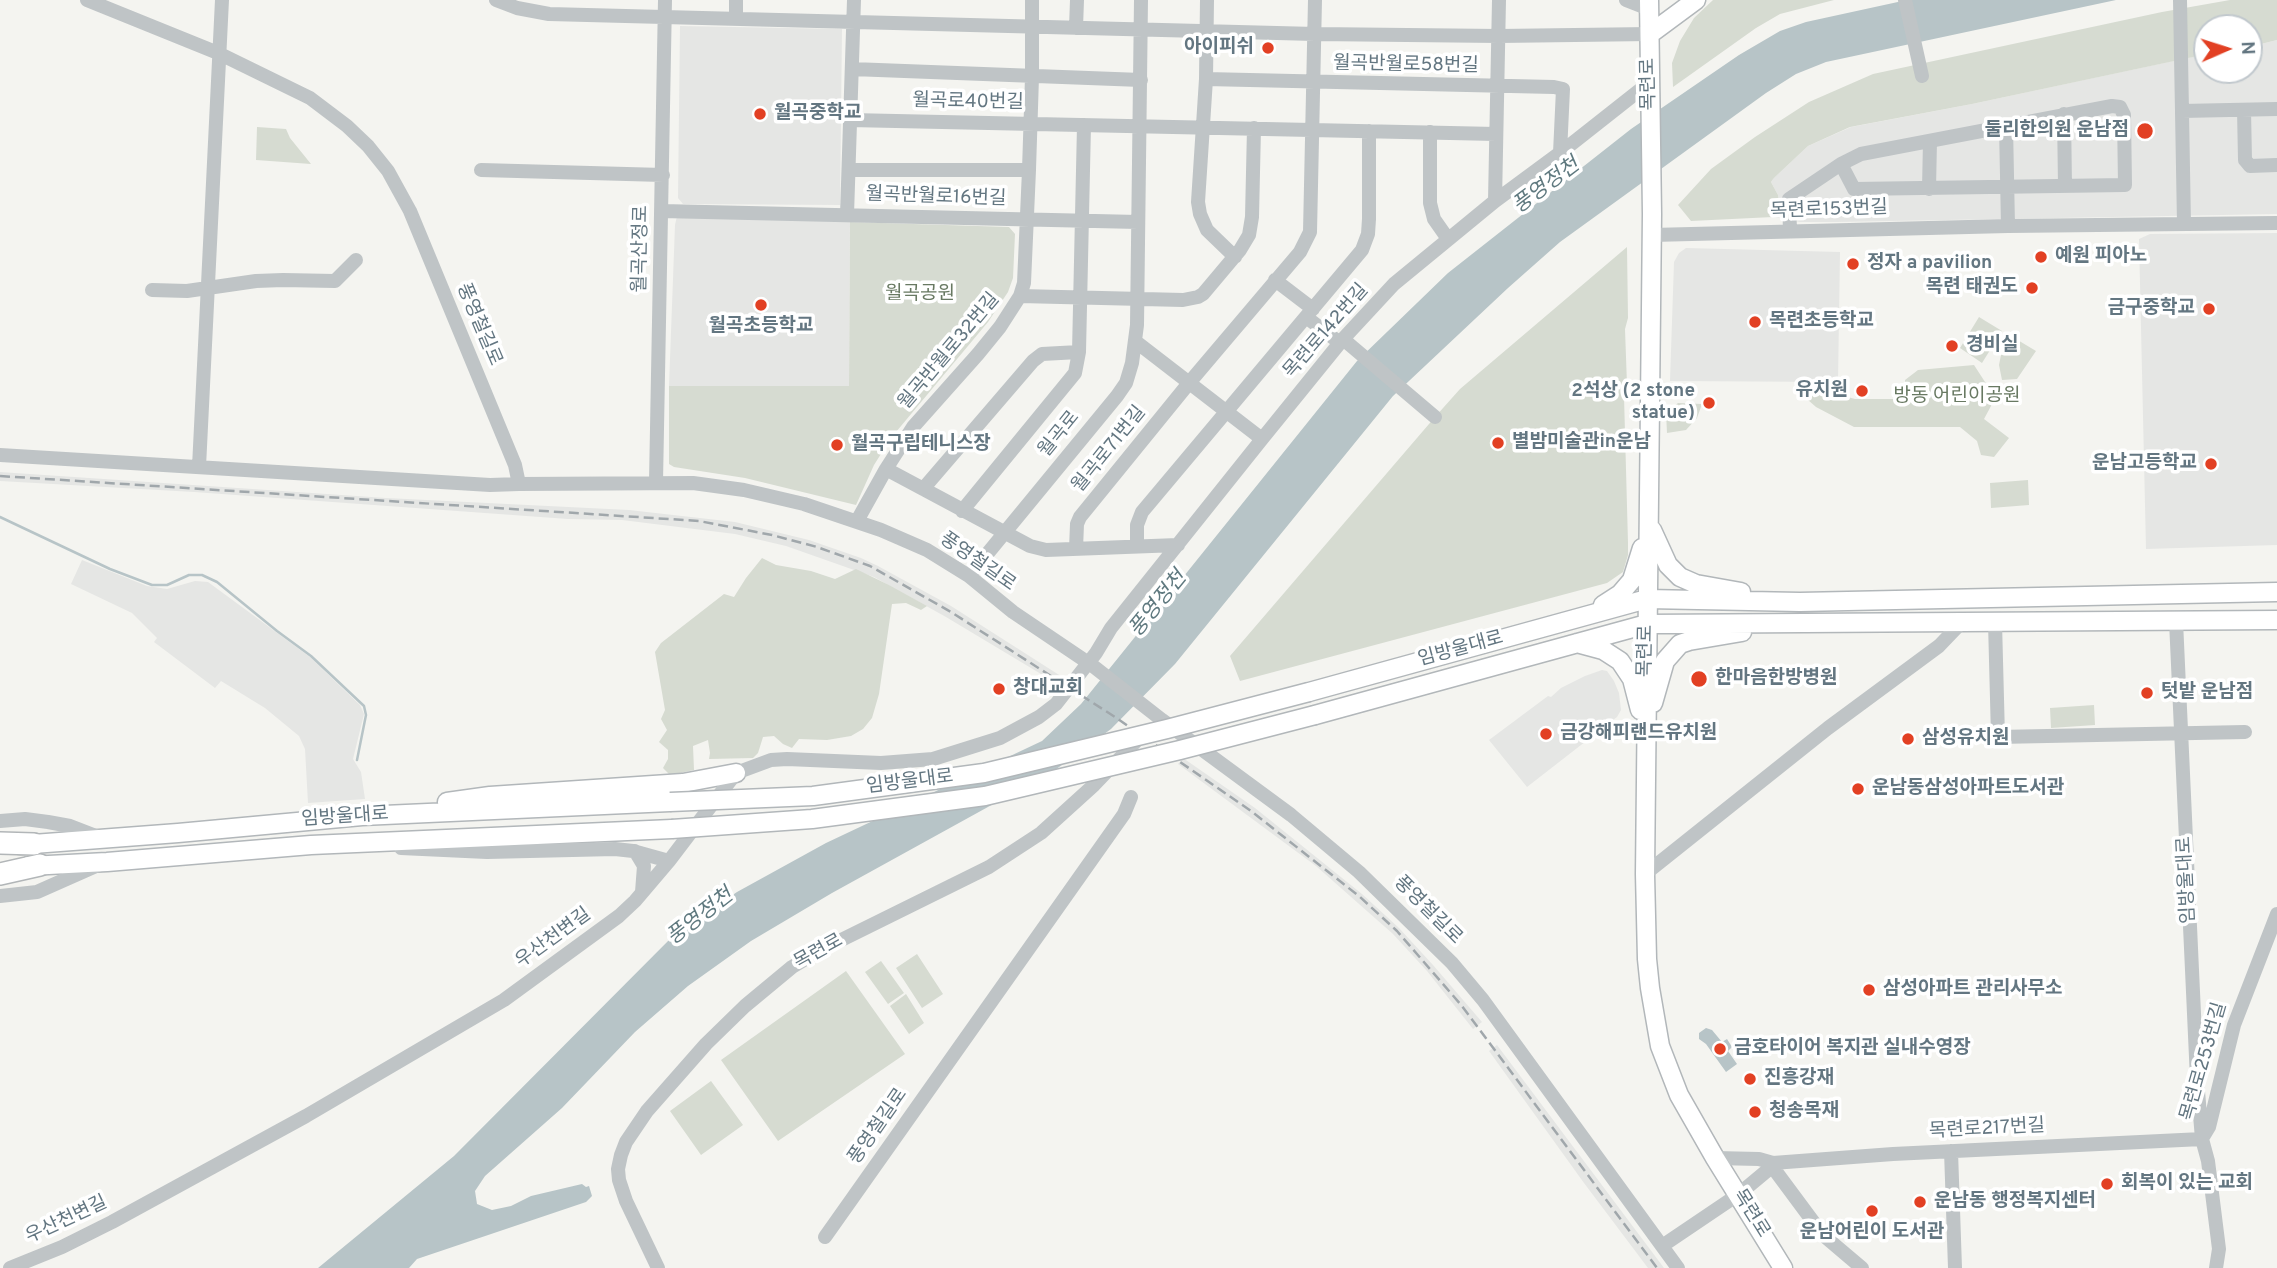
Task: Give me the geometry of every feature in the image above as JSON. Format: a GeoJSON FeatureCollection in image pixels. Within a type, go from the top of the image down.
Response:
{"type":"FeatureCollection","features":[{"type":"Feature","properties":{"kind":"highway"},"geometry":{"type":"LineString","coordinates":[[0,845],[34,844]]}},
{"type":"Feature","properties":{"kind":"highway"},"geometry":{"type":"LineString","coordinates":[[0,874],[40,865]]}},
{"type":"Feature","properties":{"kind":"main road"},"geometry":{"type":"LineString","coordinates":[[1650,33],[1696,0]]}},
{"type":"Feature","properties":{"kind":"main road","name":"목련로"},"geometry":{"type":"LineString","coordinates":[[1649,5],[1652,235],[1645,874],[1647,959],[1654,1023],[1669,1072],[1715,1158],[1783,1268]]}},
{"type":"Feature","properties":{"kind":"main road"},"geometry":{"type":"LineString","coordinates":[[1646,730],[1665,661],[1680,644],[1798,623],[1800,602],[1686,581],[1668,565],[1649,524]]}},
{"type":"Feature","properties":{"kind":"main road"},"geometry":{"type":"LineString","coordinates":[[1577,618],[1610,602],[1626,589],[1636,571],[1649,524]]}},
{"type":"Feature","properties":{"kind":"main road","name":"임방울대로"},"geometry":{"type":"LineString","coordinates":[[34,844],[362,816],[813,796],[984,773],[1309,692],[1647,599],[1800,602],[2255,593],[2277,590]]}},
{"type":"Feature","properties":{"kind":"main road","name":"임방울대로"},"geometry":{"type":"LineString","coordinates":[[0,868],[320,845],[672,830],[812,819],[985,796],[1315,715],[1647,624],[2277,620]]}},
{"type":"Feature","properties":{"kind":"main road"},"geometry":{"type":"LineString","coordinates":[[1577,643],[1613,655],[1626,667],[1646,730]]}},
{"type":"Feature","properties":{"kind":"main road"},"geometry":{"type":"LineString","coordinates":[[362,816],[490,796],[666,784],[736,773]]}},
{"type":"Feature","properties":{"kind":"street","name":"풍영철길로"},"geometry":{"type":"LineString","coordinates":[[87,0],[120,7],[310,98],[347,125],[368,146],[387,171],[410,211],[515,465],[519,484],[680,482],[744,490],[804,503],[857,521],[927,550],[969,576],[1013,612],[1090,664],[1207,761],[1218,762],[1291,815],[1359,872],[1452,963],[1483,1000],[1678,1268]]}},
{"type":"Feature","properties":{"kind":"street"},"geometry":{"type":"LineString","coordinates":[[199,467],[222,0]]}},
{"type":"Feature","properties":{"kind":"street"},"geometry":{"type":"LineString","coordinates":[[496,0],[532,12],[666,17],[1315,34],[1499,36],[1650,33]]}},
{"type":"Feature","properties":{"kind":"street","name":"월곡산정로"},"geometry":{"type":"LineString","coordinates":[[656,482],[665,0]]}},
{"type":"Feature","properties":{"kind":"street"},"geometry":{"type":"LineString","coordinates":[[736,0],[736,19]]}},
{"type":"Feature","properties":{"kind":"street","name":"월곡반월로16번길"},"geometry":{"type":"LineString","coordinates":[[854,0],[847,215],[1138,222]]}},
{"type":"Feature","properties":{"kind":"street","name":"월곡반월로32번길"},"geometry":{"type":"LineString","coordinates":[[857,521],[913,427],[985,345],[1020,296],[1024,282],[1031,124],[1031,0]]}},
{"type":"Feature","properties":{"kind":"street"},"geometry":{"type":"LineString","coordinates":[[1076,27],[1077,0]]}},
{"type":"Feature","properties":{"kind":"street","name":"월곡로"},"geometry":{"type":"LineString","coordinates":[[969,576],[1121,390],[1132,363],[1137,299],[1141,0]]}},
{"type":"Feature","properties":{"kind":"street"},"geometry":{"type":"LineString","coordinates":[[1207,0],[1199,211],[1212,237],[1235,257]]}},
{"type":"Feature","properties":{"kind":"street","name":"월곡반월로58번길"},"geometry":{"type":"LineString","coordinates":[[1270,285],[1300,252],[1310,232],[1315,0]]}},
{"type":"Feature","properties":{"kind":"street"},"geometry":{"type":"LineString","coordinates":[[1495,201],[1499,0]]}},
{"type":"Feature","properties":{"kind":"street"},"geometry":{"type":"LineString","coordinates":[[1626,0],[1649,5]]}},
{"type":"Feature","properties":{"kind":"street"},"geometry":{"type":"LineString","coordinates":[[1905,0],[1922,76]]}},
{"type":"Feature","properties":{"kind":"street"},"geometry":{"type":"LineString","coordinates":[[2180,0],[2184,224]]}},
{"type":"Feature","properties":{"kind":"street"},"geometry":{"type":"LineString","coordinates":[[852,69],[1141,79]]}},
{"type":"Feature","properties":{"kind":"street"},"geometry":{"type":"LineString","coordinates":[[1206,79],[1313,83]]}},
{"type":"Feature","properties":{"kind":"street","name":"월곡반월로58번길"},"geometry":{"type":"LineString","coordinates":[[1313,83],[1563,89],[1560,153]]}},
{"type":"Feature","properties":{"kind":"street","name":"목련로142번길"},"geometry":{"type":"LineString","coordinates":[[1090,664],[1111,628],[1262,439],[1394,284],[1495,201],[1650,88]]}},
{"type":"Feature","properties":{"kind":"street","name":"목련로153번길"},"geometry":{"type":"LineString","coordinates":[[1841,164],[1854,189],[2125,185],[2124,115],[2120,107],[2064,114]]}},
{"type":"Feature","properties":{"kind":"street"},"geometry":{"type":"LineString","coordinates":[[2182,111],[2277,109]]}},
{"type":"Feature","properties":{"kind":"street"},"geometry":{"type":"LineString","coordinates":[[2244,110],[2245,160],[2250,166],[2277,165]]}},
{"type":"Feature","properties":{"kind":"street"},"geometry":{"type":"LineString","coordinates":[[1790,231],[1789,199],[1841,164],[1861,154],[2064,114],[2065,186]]}},
{"type":"Feature","properties":{"kind":"street","name":"월곡로40번길"},"geometry":{"type":"LineString","coordinates":[[850,120],[1496,134]]}},
{"type":"Feature","properties":{"kind":"street"},"geometry":{"type":"LineString","coordinates":[[962,511],[1075,373],[1079,352],[1084,125]]}},
{"type":"Feature","properties":{"kind":"street"},"geometry":{"type":"LineString","coordinates":[[2006,126],[2008,226]]}},
{"type":"Feature","properties":{"kind":"street"},"geometry":{"type":"LineString","coordinates":[[1020,296],[1183,300],[1198,298],[1235,257],[1249,235],[1254,128]]}},
{"type":"Feature","properties":{"kind":"street"},"geometry":{"type":"LineString","coordinates":[[1138,546],[1137,525],[1142,512],[1362,250],[1368,234],[1369,131]]}},
{"type":"Feature","properties":{"kind":"street"},"geometry":{"type":"LineString","coordinates":[[1430,132],[1430,203],[1434,219],[1448,239]]}},
{"type":"Feature","properties":{"kind":"street"},"geometry":{"type":"LineString","coordinates":[[1929,189],[1930,141]]}},
{"type":"Feature","properties":{"kind":"street"},"geometry":{"type":"LineString","coordinates":[[481,170],[663,175]]}},
{"type":"Feature","properties":{"kind":"street","name":"월곡반월로16번길"},"geometry":{"type":"LineString","coordinates":[[849,170],[1029,170]]}},
{"type":"Feature","properties":{"kind":"street"},"geometry":{"type":"LineString","coordinates":[[662,211],[847,215]]}},
{"type":"Feature","properties":{"kind":"street","name":"목련로153번길"},"geometry":{"type":"LineString","coordinates":[[1652,235],[2008,226],[2277,223]]}},
{"type":"Feature","properties":{"kind":"street"},"geometry":{"type":"LineString","coordinates":[[152,290],[207,290],[256,281],[335,281],[356,260]]}},
{"type":"Feature","properties":{"kind":"street"},"geometry":{"type":"LineString","coordinates":[[1270,285],[1431,414]]}},
{"type":"Feature","properties":{"kind":"street","name":"월곡로71번길"},"geometry":{"type":"LineString","coordinates":[[1076,548],[1080,517],[1270,285]]}},
{"type":"Feature","properties":{"kind":"street"},"geometry":{"type":"LineString","coordinates":[[1135,341],[1262,439]]}},
{"type":"Feature","properties":{"kind":"street"},"geometry":{"type":"LineString","coordinates":[[923,489],[1033,361],[1042,354],[1079,352]]}},
{"type":"Feature","properties":{"kind":"street"},"geometry":{"type":"LineString","coordinates":[[0,455],[490,485],[519,484]]}},
{"type":"Feature","properties":{"kind":"street"},"geometry":{"type":"LineString","coordinates":[[886,469],[1030,546],[1046,550],[1178,545]]}},
{"type":"Feature","properties":{"kind":"street","name":"임방울대로"},"geometry":{"type":"LineString","coordinates":[[2176,621],[2202,1139]]}},
{"type":"Feature","properties":{"kind":"street"},"geometry":{"type":"LineString","coordinates":[[1645,874],[1828,728],[1939,646],[1962,622]]}},
{"type":"Feature","properties":{"kind":"street"},"geometry":{"type":"LineString","coordinates":[[1995,622],[1998,737],[2245,732]]}},
{"type":"Feature","properties":{"kind":"street"},"geometry":{"type":"LineString","coordinates":[[736,773],[771,760],[905,762],[933,760],[971,749],[1000,738],[1039,717],[1056,704],[1090,664]]}},
{"type":"Feature","properties":{"kind":"street","name":"목련로"},"geometry":{"type":"LineString","coordinates":[[658,1268],[626,1201],[619,1180],[621,1155],[626,1142],[647,1111],[706,1044],[745,1006],[792,967],[989,867],[1041,833],[1157,722]]}},
{"type":"Feature","properties":{"kind":"street","name":"우산천변길"},"geometry":{"type":"LineString","coordinates":[[10,1268],[112,1222],[306,1116],[505,1000],[619,916],[669,861],[736,773]]}},
{"type":"Feature","properties":{"kind":"street","name":"풍영철길로"},"geometry":{"type":"LineString","coordinates":[[825,1237],[1124,814],[1131,797]]}},
{"type":"Feature","properties":{"kind":"street"},"geometry":{"type":"LineString","coordinates":[[0,821],[24,819],[70,825],[103,839]]}},
{"type":"Feature","properties":{"kind":"street"},"geometry":{"type":"LineString","coordinates":[[320,845],[487,852],[615,849],[669,861]]}},
{"type":"Feature","properties":{"kind":"street"},"geometry":{"type":"LineString","coordinates":[[635,852],[644,866],[641,894]]}},
{"type":"Feature","properties":{"kind":"street"},"geometry":{"type":"LineString","coordinates":[[0,896],[37,892],[107,862]]}},
{"type":"Feature","properties":{"kind":"street","name":"목련로253번길"},"geometry":{"type":"LineString","coordinates":[[2216,1268],[2219,1249],[2208,1161],[2202,1139],[2209,1127],[2234,1025],[2277,914]]}},
{"type":"Feature","properties":{"kind":"street","name":"목련로217번길"},"geometry":{"type":"LineString","coordinates":[[1715,1158],[1759,1158],[1773,1163],[2202,1139]]}},
{"type":"Feature","properties":{"kind":"street"},"geometry":{"type":"LineString","coordinates":[[1951,1151],[1955,1268]]}},
{"type":"Feature","properties":{"kind":"street"},"geometry":{"type":"LineString","coordinates":[[1662,1246],[1739,1194],[1769,1170],[1773,1163]]}},
{"type":"Feature","properties":{"kind":"street"},"geometry":{"type":"LineString","coordinates":[[1773,1163],[1777,1173],[1823,1236],[1862,1268]]}},
{"type":"Feature","properties":{"kind":"shaded area","name":"월곡중학교"},"geometry":{"type":"Polygon","coordinates":[[[680,26],[842,29],[840,205],[683,204],[678,198],[680,26]]]}},
{"type":"Feature","properties":{"kind":"shaded area"},"geometry":{"type":"Polygon","coordinates":[[[2277,40],[2277,214],[1837,222],[1800,222],[1773,217],[1778,215],[1779,210],[1778,195],[1771,182],[1774,178],[1808,146],[1851,127],[2193,57],[2193,84],[2263,84],[2263,44],[2277,40]]]}},
{"type":"Feature","properties":{"kind":"shaded area","name":"월곡초등학교"},"geometry":{"type":"Polygon","coordinates":[[[677,216],[850,222],[849,386],[669,386],[677,216]]]}},
{"type":"Feature","properties":{"kind":"shaded area"},"geometry":{"type":"Polygon","coordinates":[[[2277,233],[2277,545],[2146,549],[2139,239],[2150,234],[2277,233]]]}},
{"type":"Feature","properties":{"kind":"shaded area","name":"목련초등학교"},"geometry":{"type":"Polygon","coordinates":[[[1686,248],[1840,252],[1838,382],[1670,381],[1674,262],[1686,248]]]}},
{"type":"Feature","properties":{"kind":"shaded area"},"geometry":{"type":"Polygon","coordinates":[[[0,472],[386,498],[629,510],[735,522],[809,540],[878,566],[951,606],[1067,680],[1061,686],[874,577],[786,546],[735,534],[622,520],[568,519],[0,481],[0,472]]]}},
{"type":"Feature","properties":{"kind":"shaded area"},"geometry":{"type":"Polygon","coordinates":[[[82,560],[147,586],[167,589],[195,581],[208,582],[310,657],[360,705],[364,714],[353,759],[361,772],[365,799],[308,803],[305,749],[299,736],[265,708],[221,681],[215,688],[154,642],[157,638],[132,613],[71,584],[82,560]]]}},
{"type":"Feature","properties":{"kind":"shaded area","name":"금강해피랜드유치원"},"geometry":{"type":"Polygon","coordinates":[[[1602,670],[1607,671],[1619,693],[1621,710],[1617,717],[1527,787],[1489,740],[1548,696],[1551,697],[1561,688],[1602,670]]]}},
{"type":"Feature","properties":{"kind":"shaded area"},"geometry":{"type":"Polygon","coordinates":[[[1183,758],[1255,808],[1362,894],[1399,928],[1482,1022],[1473,1029],[1427,971],[1393,934],[1316,866],[1178,764],[1183,758]]]}},
{"type":"Feature","properties":{"kind":"shaded area"},"geometry":{"type":"Polygon","coordinates":[[[1497,1045],[1664,1268],[1648,1268],[1584,1183],[1489,1051],[1497,1045]]]}},
{"type":"Feature","properties":{"kind":"green space"},"geometry":{"type":"Polygon","coordinates":[[[1713,0],[1834,0],[1780,14],[1673,87],[1672,63],[1680,41],[1694,18],[1713,0]]]}},
{"type":"Feature","properties":{"kind":"green space"},"geometry":{"type":"Polygon","coordinates":[[[2230,0],[2277,0],[2277,40],[2263,44],[2263,14],[2193,14],[2193,57],[1850,127],[1808,146],[1771,182],[1778,195],[1779,210],[1778,215],[1773,217],[1691,221],[1678,205],[1711,169],[1755,137],[1809,102],[1873,74],[2230,0]]]}},
{"type":"Feature","properties":{"kind":"green space"},"geometry":{"type":"Polygon","coordinates":[[[257,127],[286,129],[311,164],[256,160],[257,127]]]}},
{"type":"Feature","properties":{"kind":"green space","name":"월곡공원"},"geometry":{"type":"Polygon","coordinates":[[[850,222],[1009,227],[1015,234],[1013,278],[1008,292],[988,322],[891,438],[874,465],[856,505],[745,478],[669,464],[669,386],[849,386],[850,222]]]}},
{"type":"Feature","properties":{"kind":"green space"},"geometry":{"type":"Polygon","coordinates":[[[1627,247],[1627,385],[1624,396],[1628,555],[1623,572],[1607,583],[1240,681],[1230,656],[1435,417],[1460,389],[1627,247]]]}},
{"type":"Feature","properties":{"kind":"green space"},"geometry":{"type":"Polygon","coordinates":[[[1979,317],[2002,331],[1982,363],[1960,348],[1979,317]]]}},
{"type":"Feature","properties":{"kind":"green space"},"geometry":{"type":"Polygon","coordinates":[[[2016,339],[2036,351],[2017,379],[2002,380],[1999,365],[2001,355],[2007,344],[2016,339]]]}},
{"type":"Feature","properties":{"kind":"green space","name":"방동 어린이공원"},"geometry":{"type":"Polygon","coordinates":[[[1974,365],[1994,391],[1991,406],[1984,419],[2009,438],[1994,457],[1981,455],[1977,441],[1960,427],[1854,427],[1808,400],[1813,386],[1837,387],[1844,396],[1855,399],[1905,399],[1905,380],[1918,370],[1974,365]]]}},
{"type":"Feature","properties":{"kind":"green space"},"geometry":{"type":"Polygon","coordinates":[[[1678,403],[1702,404],[1697,418],[1686,430],[1667,433],[1666,412],[1678,403]]]}},
{"type":"Feature","properties":{"kind":"green space"},"geometry":{"type":"Polygon","coordinates":[[[2028,480],[2029,505],[1991,508],[1990,483],[2028,480]]]}},
{"type":"Feature","properties":{"kind":"green space"},"geometry":{"type":"Polygon","coordinates":[[[762,558],[776,565],[811,571],[835,579],[856,569],[927,606],[921,610],[906,603],[892,604],[879,694],[872,718],[863,729],[851,736],[827,740],[799,739],[792,748],[774,736],[763,737],[758,753],[753,758],[709,759],[708,740],[693,746],[694,770],[670,775],[663,768],[668,759],[668,750],[659,742],[667,730],[661,719],[665,710],[655,652],[661,643],[724,594],[734,597],[762,558]]]}},
{"type":"Feature","properties":{"kind":"green space"},"geometry":{"type":"Polygon","coordinates":[[[2094,705],[2095,725],[2051,728],[2050,708],[2094,705]]]}},
{"type":"Feature","properties":{"kind":"green space"},"geometry":{"type":"Polygon","coordinates":[[[917,954],[943,994],[922,1008],[896,968],[917,954]]]}},
{"type":"Feature","properties":{"kind":"green space"},"geometry":{"type":"Polygon","coordinates":[[[881,961],[904,993],[888,1004],[865,972],[881,961]]]}},
{"type":"Feature","properties":{"kind":"green space"},"geometry":{"type":"Polygon","coordinates":[[[846,971],[905,1054],[778,1141],[721,1060],[846,971]]]}},
{"type":"Feature","properties":{"kind":"green space"},"geometry":{"type":"Polygon","coordinates":[[[906,994],[924,1023],[909,1034],[890,1006],[906,994]]]}},
{"type":"Feature","properties":{"kind":"green space"},"geometry":{"type":"Polygon","coordinates":[[[711,1081],[743,1125],[701,1155],[670,1111],[711,1081]]]}},
{"type":"Feature","properties":{"kind":"water","name":"풍영정천"},"geometry":{"type":"Polygon","coordinates":[[[1907,0],[2116,0],[1826,62],[1796,74],[1766,93],[1560,242],[1393,396],[1175,664],[1111,729],[1055,770],[832,893],[751,941],[688,986],[635,1032],[562,1108],[485,1176],[475,1191],[477,1204],[492,1210],[511,1206],[531,1196],[582,1184],[589,1186],[592,1196],[586,1202],[417,1259],[409,1268],[318,1268],[454,1156],[673,936],[737,892],[826,843],[1042,741],[1081,704],[1357,361],[1448,273],[1631,129],[1739,55],[1780,31],[1806,22],[1907,0]]]}},
{"type":"Feature","properties":{"kind":"water","name":"금호타이어 복지관 실내수영장"},"geometry":{"type":"Polygon","coordinates":[[[1706,1028],[1712,1030],[1722,1042],[1727,1039],[1732,1047],[1728,1051],[1737,1064],[1726,1072],[1706,1044],[1699,1039],[1699,1033],[1706,1028]]]}},
{"type":"Feature","properties":{"kind":"waterway"},"geometry":{"type":"LineString","coordinates":[[0,517],[110,569],[152,585],[167,585],[189,575],[202,575],[217,582],[311,656],[364,706],[366,715],[357,760]]}},
{"type":"Feature","properties":{"kind":"railway"},"geometry":{"type":"LineString","coordinates":[[0,476],[699,521],[772,535],[817,547],[870,566],[951,612],[1115,717],[1251,811],[1360,897],[1397,931],[1462,1006],[1657,1268]]}},
{"type":"Feature","properties":{"kind":"place","name":"아이피쉬"},"geometry":{"type":"Point","coordinates":[1268,48]}},
{"type":"Feature","properties":{"kind":"place","name":"월곡중학교"},"geometry":{"type":"Point","coordinates":[760,114]}},
{"type":"Feature","properties":{"kind":"place","name":"둘리한의원 운남점"},"geometry":{"type":"Point","coordinates":[2145,131]}},
{"type":"Feature","properties":{"kind":"place","name":"예원 피아노"},"geometry":{"type":"Point","coordinates":[2041,257]}},
{"type":"Feature","properties":{"kind":"place","name":"정자 a pavilion"},"geometry":{"type":"Point","coordinates":[1853,264]}},
{"type":"Feature","properties":{"kind":"place","name":"목련 태권도"},"geometry":{"type":"Point","coordinates":[2032,288]}},
{"type":"Feature","properties":{"kind":"place","name":"월곡초등학교"},"geometry":{"type":"Point","coordinates":[761,305]}},
{"type":"Feature","properties":{"kind":"place","name":"금구중학교"},"geometry":{"type":"Point","coordinates":[2209,309]}},
{"type":"Feature","properties":{"kind":"place","name":"목련초등학교"},"geometry":{"type":"Point","coordinates":[1755,322]}},
{"type":"Feature","properties":{"kind":"place","name":"경비실"},"geometry":{"type":"Point","coordinates":[1952,346]}},
{"type":"Feature","properties":{"kind":"place","name":"유치원"},"geometry":{"type":"Point","coordinates":[1862,391]}},
{"type":"Feature","properties":{"kind":"place","name":"2석상 (2 stone statue)"},"geometry":{"type":"Point","coordinates":[1709,403]}},
{"type":"Feature","properties":{"kind":"place","name":"별밤미술관in운남"},"geometry":{"type":"Point","coordinates":[1498,443]}},
{"type":"Feature","properties":{"kind":"place","name":"월곡구립테니스장"},"geometry":{"type":"Point","coordinates":[837,445]}},
{"type":"Feature","properties":{"kind":"place","name":"운남고등학교"},"geometry":{"type":"Point","coordinates":[2211,464]}},
{"type":"Feature","properties":{"kind":"place","name":"한마음한방병원"},"geometry":{"type":"Point","coordinates":[1699,679]}},
{"type":"Feature","properties":{"kind":"place","name":"창대교회"},"geometry":{"type":"Point","coordinates":[999,689]}},
{"type":"Feature","properties":{"kind":"place","name":"텃밭 운남점"},"geometry":{"type":"Point","coordinates":[2147,693]}},
{"type":"Feature","properties":{"kind":"place","name":"금강해피랜드유치원"},"geometry":{"type":"Point","coordinates":[1546,734]}},
{"type":"Feature","properties":{"kind":"place","name":"삼성유치원"},"geometry":{"type":"Point","coordinates":[1908,739]}},
{"type":"Feature","properties":{"kind":"place","name":"운남동삼성아파트도서관"},"geometry":{"type":"Point","coordinates":[1858,789]}},
{"type":"Feature","properties":{"kind":"place","name":"삼성아파트 관리사무소"},"geometry":{"type":"Point","coordinates":[1869,990]}},
{"type":"Feature","properties":{"kind":"place","name":"금호타이어 복지관 실내수영장"},"geometry":{"type":"Point","coordinates":[1720,1049]}},
{"type":"Feature","properties":{"kind":"place","name":"진흥강재"},"geometry":{"type":"Point","coordinates":[1750,1079]}},
{"type":"Feature","properties":{"kind":"place","name":"청송목재"},"geometry":{"type":"Point","coordinates":[1755,1112]}},
{"type":"Feature","properties":{"kind":"place","name":"회복이 있는 교회"},"geometry":{"type":"Point","coordinates":[2107,1184]}},
{"type":"Feature","properties":{"kind":"place","name":"운남동 행정복지센터"},"geometry":{"type":"Point","coordinates":[1920,1202]}},
{"type":"Feature","properties":{"kind":"place","name":"운남어린이 도서관"},"geometry":{"type":"Point","coordinates":[1872,1211]}}]}
